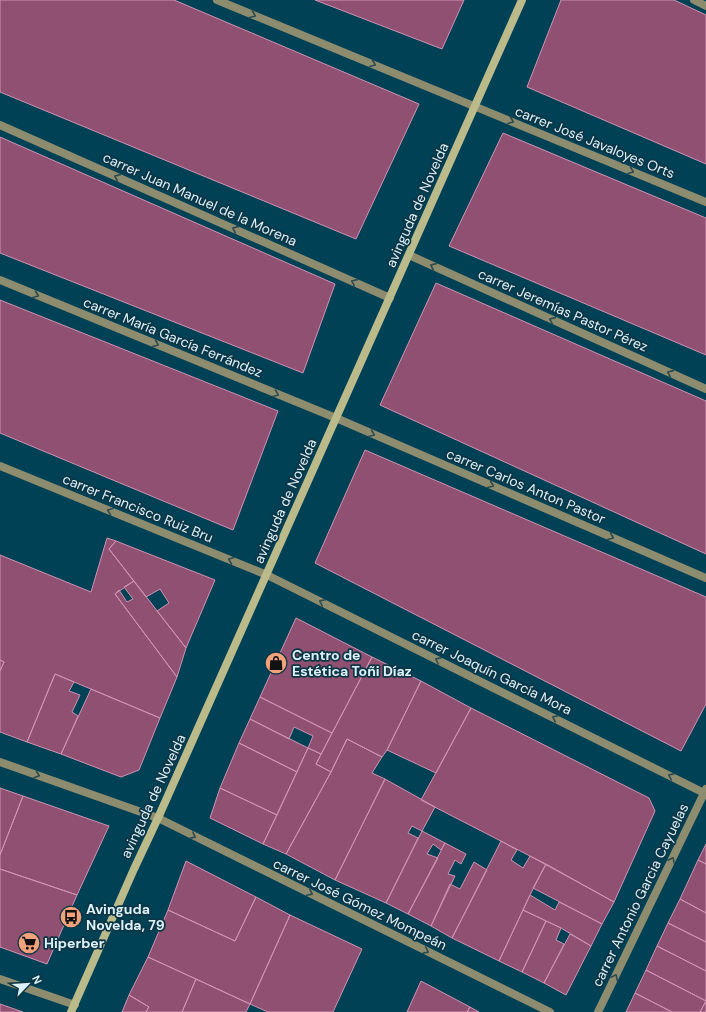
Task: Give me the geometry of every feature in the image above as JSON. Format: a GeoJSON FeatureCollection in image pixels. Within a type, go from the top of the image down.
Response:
{"type":"FeatureCollection","features":[{"type":"Feature","properties":{"kind":"main road","name":"avinguda de Novelda"},"geometry":{"type":"LineString","coordinates":[[73,1008],[522,0]]}},
{"type":"Feature","properties":{"kind":"street","name":"carrer José Javaloyes Orts"},"geometry":{"type":"LineString","coordinates":[[217,0],[706,202]]}},
{"type":"Feature","properties":{"kind":"street"},"geometry":{"type":"LineString","coordinates":[[694,0],[706,6]]}},
{"type":"Feature","properties":{"kind":"street","name":"carrer Juan Manuel de la Morena"},"geometry":{"type":"LineString","coordinates":[[0,125],[390,298]]}},
{"type":"Feature","properties":{"kind":"street","name":"carrer Jeremías Pastor Pérez"},"geometry":{"type":"LineString","coordinates":[[409,255],[706,389]]}},
{"type":"Feature","properties":{"kind":"street","name":"carrer María García Ferrández"},"geometry":{"type":"LineString","coordinates":[[0,280],[336,418]]}},
{"type":"Feature","properties":{"kind":"street","name":"carrer Carlos Anton Pastor"},"geometry":{"type":"LineString","coordinates":[[336,418],[706,578]]}},
{"type":"Feature","properties":{"kind":"street","name":"carrer Francisco Ruiz Bru"},"geometry":{"type":"LineString","coordinates":[[0,466],[267,575]]}},
{"type":"Feature","properties":{"kind":"street","name":"carrer Joaquín García Mora"},"geometry":{"type":"LineString","coordinates":[[267,575],[705,792]]}},
{"type":"Feature","properties":{"kind":"street","name":"carrer José Gómez Mompeán"},"geometry":{"type":"LineString","coordinates":[[0,762],[158,818],[550,1012]]}},
{"type":"Feature","properties":{"kind":"street","name":"carrer Antonio Garcia Cayuelas"},"geometry":{"type":"LineString","coordinates":[[598,1012],[705,792]]}},
{"type":"Feature","properties":{"kind":"street"},"geometry":{"type":"LineString","coordinates":[[0,979],[73,1008]]}},
{"type":"Feature","properties":{"kind":"building"},"geometry":{"type":"Polygon","coordinates":[[[0,0],[174,0],[419,104],[356,239],[0,92],[0,0]]]}},
{"type":"Feature","properties":{"kind":"building"},"geometry":{"type":"Polygon","coordinates":[[[315,0],[464,0],[442,49],[315,0]]]}},
{"type":"Feature","properties":{"kind":"building"},"geometry":{"type":"Polygon","coordinates":[[[561,0],[674,0],[706,15],[706,164],[527,87],[561,0]]]}},
{"type":"Feature","properties":{"kind":"building"},"geometry":{"type":"Polygon","coordinates":[[[503,133],[706,218],[706,355],[449,246],[503,133]]]}},
{"type":"Feature","properties":{"kind":"building"},"geometry":{"type":"Polygon","coordinates":[[[0,137],[335,284],[303,373],[0,253],[0,137]]]}},
{"type":"Feature","properties":{"kind":"building"},"geometry":{"type":"Polygon","coordinates":[[[436,283],[706,401],[706,554],[380,405],[436,283]]]}},
{"type":"Feature","properties":{"kind":"building"},"geometry":{"type":"Polygon","coordinates":[[[0,300],[278,411],[233,530],[0,433],[0,300]]]}},
{"type":"Feature","properties":{"kind":"building"},"geometry":{"type":"Polygon","coordinates":[[[365,450],[706,597],[706,704],[681,751],[315,563],[365,450]]]}},
{"type":"Feature","properties":{"kind":"building"},"geometry":{"type":"Polygon","coordinates":[[[107,538],[116,541],[109,549],[134,581],[115,594],[177,677],[160,718],[55,674],[27,742],[0,732],[0,671],[4,662],[0,660],[0,555],[91,592],[107,538]]]}},
{"type":"Feature","properties":{"kind":"building"},"geometry":{"type":"Polygon","coordinates":[[[116,541],[215,580],[186,648],[157,611],[169,603],[160,589],[146,597],[109,549],[116,541]]]}},
{"type":"Feature","properties":{"kind":"building"},"geometry":{"type":"Polygon","coordinates":[[[134,581],[186,648],[177,677],[115,594],[119,590],[127,602],[133,599],[124,587],[134,581]]]}},
{"type":"Feature","properties":{"kind":"building"},"geometry":{"type":"Polygon","coordinates":[[[296,618],[372,657],[332,733],[260,697],[296,618]]]}},
{"type":"Feature","properties":{"kind":"building"},"geometry":{"type":"Polygon","coordinates":[[[372,657],[421,681],[387,750],[382,757],[347,739],[331,772],[316,764],[372,657]]]}},
{"type":"Feature","properties":{"kind":"building"},"geometry":{"type":"Polygon","coordinates":[[[0,660],[4,662],[0,671],[0,660]]]}},
{"type":"Feature","properties":{"kind":"building"},"geometry":{"type":"Polygon","coordinates":[[[55,674],[74,682],[69,691],[80,695],[72,712],[78,716],[61,754],[27,742],[55,674]]]}},
{"type":"Feature","properties":{"kind":"building"},"geometry":{"type":"Polygon","coordinates":[[[421,681],[471,708],[436,773],[387,750],[421,681]]]}},
{"type":"Feature","properties":{"kind":"building"},"geometry":{"type":"Polygon","coordinates":[[[91,689],[160,718],[139,770],[121,777],[61,754],[91,689]]]}},
{"type":"Feature","properties":{"kind":"building"},"geometry":{"type":"Polygon","coordinates":[[[260,697],[332,733],[321,754],[308,748],[313,736],[294,727],[289,739],[250,719],[260,697]]]}},
{"type":"Feature","properties":{"kind":"building"},"geometry":{"type":"Polygon","coordinates":[[[471,708],[649,798],[655,811],[614,902],[530,856],[421,800],[471,708]]]}},
{"type":"Feature","properties":{"kind":"building"},"geometry":{"type":"Polygon","coordinates":[[[250,719],[308,748],[297,772],[239,743],[250,719]]]}},
{"type":"Feature","properties":{"kind":"building"},"geometry":{"type":"Polygon","coordinates":[[[347,739],[382,757],[372,773],[385,779],[335,880],[286,854],[331,772],[347,739]]]}},
{"type":"Feature","properties":{"kind":"building"},"geometry":{"type":"Polygon","coordinates":[[[239,743],[297,772],[277,815],[220,788],[239,743]]]}},
{"type":"Feature","properties":{"kind":"building"},"geometry":{"type":"Polygon","coordinates":[[[308,748],[321,754],[316,764],[331,772],[286,854],[263,844],[308,748]]]}},
{"type":"Feature","properties":{"kind":"building"},"geometry":{"type":"Polygon","coordinates":[[[385,779],[435,807],[422,831],[412,826],[408,833],[418,838],[386,903],[335,880],[385,779]]]}},
{"type":"Feature","properties":{"kind":"building"},"geometry":{"type":"Polygon","coordinates":[[[0,788],[23,796],[0,855],[0,788]]]}},
{"type":"Feature","properties":{"kind":"building"},"geometry":{"type":"Polygon","coordinates":[[[220,788],[277,815],[263,844],[210,818],[220,788]]]}},
{"type":"Feature","properties":{"kind":"building"},"geometry":{"type":"Polygon","coordinates":[[[23,796],[109,826],[77,895],[0,869],[0,855],[23,796]]]}},
{"type":"Feature","properties":{"kind":"building"},"geometry":{"type":"Polygon","coordinates":[[[422,831],[445,843],[441,850],[433,844],[427,854],[438,858],[408,914],[386,903],[422,831]]]}},
{"type":"Feature","properties":{"kind":"building"},"geometry":{"type":"Polygon","coordinates":[[[501,841],[517,850],[511,860],[523,868],[530,856],[546,864],[499,961],[452,938],[501,841]]]}},
{"type":"Feature","properties":{"kind":"building"},"geometry":{"type":"Polygon","coordinates":[[[445,843],[466,854],[461,864],[455,860],[448,874],[455,876],[431,926],[408,914],[445,843]]]}},
{"type":"Feature","properties":{"kind":"building"},"geometry":{"type":"Polygon","coordinates":[[[706,844],[706,864],[698,860],[706,844]]]}},
{"type":"Feature","properties":{"kind":"building"},"geometry":{"type":"Polygon","coordinates":[[[698,860],[706,864],[706,913],[680,899],[698,860]]]}},
{"type":"Feature","properties":{"kind":"building"},"geometry":{"type":"Polygon","coordinates":[[[186,861],[256,897],[235,941],[168,910],[186,861]]]}},
{"type":"Feature","properties":{"kind":"building"},"geometry":{"type":"Polygon","coordinates":[[[474,862],[487,870],[452,938],[431,926],[450,884],[460,889],[474,862]]]}},
{"type":"Feature","properties":{"kind":"building"},"geometry":{"type":"Polygon","coordinates":[[[546,864],[614,902],[602,924],[533,888],[546,864]]]}},
{"type":"Feature","properties":{"kind":"building"},"geometry":{"type":"Polygon","coordinates":[[[0,869],[77,895],[47,964],[0,947],[0,869]]]}},
{"type":"Feature","properties":{"kind":"building"},"geometry":{"type":"Polygon","coordinates":[[[530,895],[555,910],[559,902],[602,924],[591,946],[561,928],[523,910],[530,895]]]}},
{"type":"Feature","properties":{"kind":"building"},"geometry":{"type":"Polygon","coordinates":[[[256,897],[290,915],[250,1004],[148,957],[168,910],[235,941],[256,897]]]}},
{"type":"Feature","properties":{"kind":"building"},"geometry":{"type":"Polygon","coordinates":[[[680,899],[706,913],[706,942],[668,923],[680,899]]]}},
{"type":"Feature","properties":{"kind":"building"},"geometry":{"type":"Polygon","coordinates":[[[523,910],[546,921],[522,972],[499,961],[523,910]]]}},
{"type":"Feature","properties":{"kind":"building"},"geometry":{"type":"Polygon","coordinates":[[[290,915],[362,949],[333,1012],[268,1012],[250,1004],[290,915]]]}},
{"type":"Feature","properties":{"kind":"building"},"geometry":{"type":"Polygon","coordinates":[[[546,921],[561,928],[556,940],[564,944],[544,983],[522,972],[546,921]]]}},
{"type":"Feature","properties":{"kind":"building"},"geometry":{"type":"Polygon","coordinates":[[[668,923],[706,942],[706,971],[657,946],[668,923]]]}},
{"type":"Feature","properties":{"kind":"building"},"geometry":{"type":"Polygon","coordinates":[[[570,934],[591,946],[566,995],[544,983],[570,934]]]}},
{"type":"Feature","properties":{"kind":"building"},"geometry":{"type":"Polygon","coordinates":[[[657,946],[706,971],[706,1001],[646,970],[657,946]]]}},
{"type":"Feature","properties":{"kind":"building"},"geometry":{"type":"Polygon","coordinates":[[[148,957],[196,979],[182,1012],[146,1012],[149,1007],[129,995],[148,957]]]}},
{"type":"Feature","properties":{"kind":"building"},"geometry":{"type":"Polygon","coordinates":[[[646,970],[706,1001],[700,1012],[672,1012],[635,993],[646,970]]]}},
{"type":"Feature","properties":{"kind":"building"},"geometry":{"type":"Polygon","coordinates":[[[196,979],[250,1004],[246,1012],[182,1012],[196,979]]]}},
{"type":"Feature","properties":{"kind":"building"},"geometry":{"type":"Polygon","coordinates":[[[421,981],[470,1007],[467,1012],[407,1012],[421,981]]]}},
{"type":"Feature","properties":{"kind":"building"},"geometry":{"type":"Polygon","coordinates":[[[635,993],[672,1012],[626,1012],[635,993]]]}},
{"type":"Feature","properties":{"kind":"building"},"geometry":{"type":"Polygon","coordinates":[[[129,995],[149,1007],[146,1012],[122,1012],[129,995]]]}},
{"type":"Feature","properties":{"kind":"building"},"geometry":{"type":"Polygon","coordinates":[[[706,1001],[706,1012],[700,1012],[706,1001]]]}},
{"type":"Feature","properties":{"kind":"building"},"geometry":{"type":"Polygon","coordinates":[[[0,1004],[23,1012],[0,1012],[0,1004]]]}},
{"type":"Feature","properties":{"kind":"building"},"geometry":{"type":"Polygon","coordinates":[[[470,1007],[479,1012],[467,1012],[470,1007]]]}},
{"type":"Feature","properties":{"kind":"place","name":"Centro de Estética Toñi Díaz"},"geometry":{"type":"Point","coordinates":[276,663]}},
{"type":"Feature","properties":{"kind":"place","name":"Avinguda Novelda, 79"},"geometry":{"type":"Point","coordinates":[71,917]}},
{"type":"Feature","properties":{"kind":"place","name":"Hiperber"},"geometry":{"type":"Point","coordinates":[29,943]}}]}
